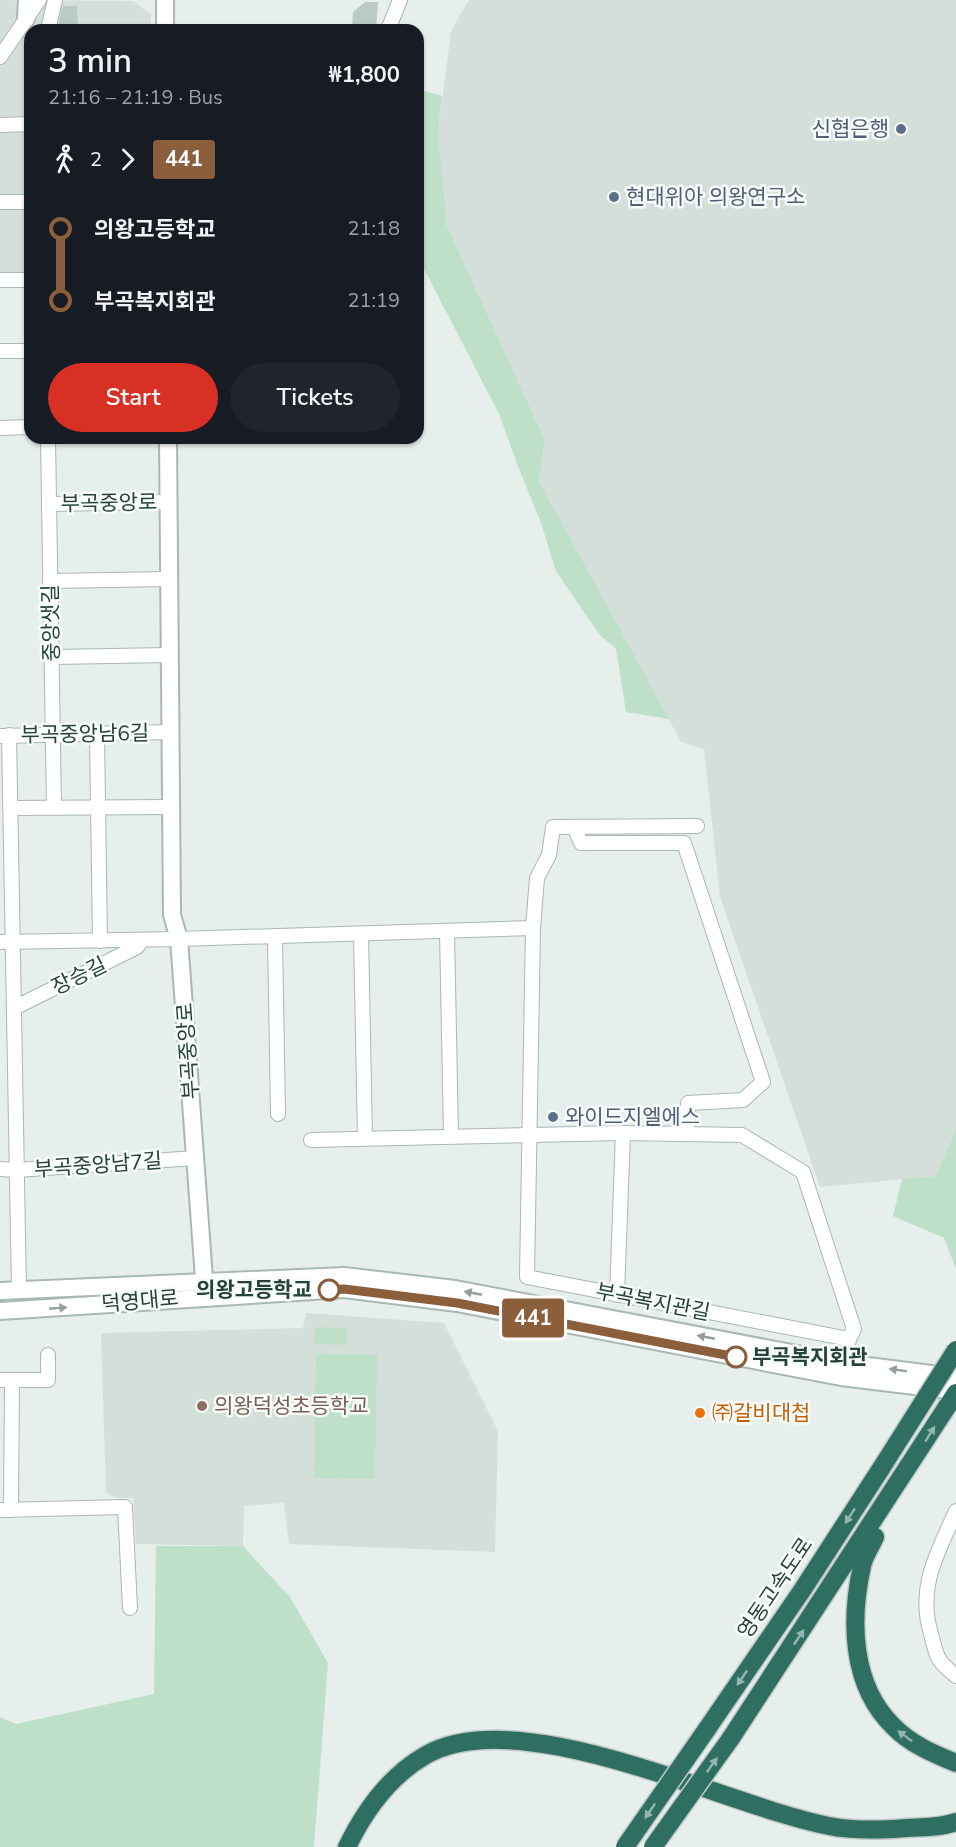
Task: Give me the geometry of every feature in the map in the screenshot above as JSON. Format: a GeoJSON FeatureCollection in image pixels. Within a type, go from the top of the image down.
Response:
{"type":"FeatureCollection","features":[{"type":"Feature","properties":{"kind":"highway","name":"영동고속도로"},"geometry":{"type":"LineString","coordinates":[[625,1847],[803,1588],[956,1350]]}},
{"type":"Feature","properties":{"kind":"highway"},"geometry":{"type":"LineString","coordinates":[[653,1847],[732,1738],[904,1476],[956,1392]]}},
{"type":"Feature","properties":{"kind":"highway"},"geometry":{"type":"LineString","coordinates":[[904,1476],[862,1564],[855,1639],[862,1673],[870,1691],[892,1726],[933,1754],[956,1763]]}},
{"type":"Feature","properties":{"kind":"highway"},"geometry":{"type":"LineString","coordinates":[[347,1847],[363,1815],[387,1786],[426,1755],[468,1741],[517,1740],[629,1764],[831,1827],[892,1829],[947,1826],[956,1822]]}},
{"type":"Feature","properties":{"kind":"highway"},"geometry":{"type":"LineString","coordinates":[[360,1847],[373,1821],[396,1791],[434,1764],[471,1752],[517,1752],[551,1757],[624,1775],[830,1838],[892,1839],[956,1834]]}},
{"type":"Feature","properties":{"kind":"street"},"geometry":{"type":"LineString","coordinates":[[26,19],[27,0]]}},
{"type":"Feature","properties":{"kind":"street"},"geometry":{"type":"LineString","coordinates":[[0,57],[39,0]]}},
{"type":"Feature","properties":{"kind":"street"},"geometry":{"type":"LineString","coordinates":[[50,24],[56,0]]}},
{"type":"Feature","properties":{"kind":"street"},"geometry":{"type":"LineString","coordinates":[[165,0],[165,24]]}},
{"type":"Feature","properties":{"kind":"street"},"geometry":{"type":"LineString","coordinates":[[390,24],[400,0]]}},
{"type":"Feature","properties":{"kind":"street"},"geometry":{"type":"LineString","coordinates":[[0,124],[24,124]]}},
{"type":"Feature","properties":{"kind":"street"},"geometry":{"type":"LineString","coordinates":[[0,202],[24,201]]}},
{"type":"Feature","properties":{"kind":"street"},"geometry":{"type":"LineString","coordinates":[[0,280],[24,280]]}},
{"type":"Feature","properties":{"kind":"street"},"geometry":{"type":"LineString","coordinates":[[0,351],[24,351]]}},
{"type":"Feature","properties":{"kind":"street"},"geometry":{"type":"LineString","coordinates":[[0,428],[24,427]]}},
{"type":"Feature","properties":{"kind":"street","name":"중앙샛길"},"geometry":{"type":"LineString","coordinates":[[48,444],[54,807]]}},
{"type":"Feature","properties":{"kind":"street","name":"부곡중앙로"},"geometry":{"type":"LineString","coordinates":[[168,444],[172,915],[179,939],[205,1289]]}},
{"type":"Feature","properties":{"kind":"street","name":"부곡중앙로"},"geometry":{"type":"LineString","coordinates":[[49,504],[169,502]]}},
{"type":"Feature","properties":{"kind":"street"},"geometry":{"type":"LineString","coordinates":[[50,581],[169,579]]}},
{"type":"Feature","properties":{"kind":"street"},"geometry":{"type":"LineString","coordinates":[[52,657],[170,655]]}},
{"type":"Feature","properties":{"kind":"street","name":"부곡중앙남6길"},"geometry":{"type":"LineString","coordinates":[[4,736],[170,732]]}},
{"type":"Feature","properties":{"kind":"street"},"geometry":{"type":"LineString","coordinates":[[97,734],[100,940]]}},
{"type":"Feature","properties":{"kind":"street"},"geometry":{"type":"LineString","coordinates":[[4,736],[10,808],[6,942],[14,1008],[19,1291]]}},
{"type":"Feature","properties":{"kind":"street"},"geometry":{"type":"LineString","coordinates":[[10,808],[171,807]]}},
{"type":"Feature","properties":{"kind":"street"},"geometry":{"type":"LineString","coordinates":[[529,1134],[533,928],[537,878],[549,855],[553,827],[697,826]]}},
{"type":"Feature","properties":{"kind":"street"},"geometry":{"type":"LineString","coordinates":[[574,827],[581,843],[684,843],[763,1082],[743,1100],[688,1103],[687,1133]]}},
{"type":"Feature","properties":{"kind":"street"},"geometry":{"type":"LineString","coordinates":[[179,939],[533,928]]}},
{"type":"Feature","properties":{"kind":"street"},"geometry":{"type":"LineString","coordinates":[[447,931],[451,1136]]}},
{"type":"Feature","properties":{"kind":"street"},"geometry":{"type":"LineString","coordinates":[[361,934],[365,1138]]}},
{"type":"Feature","properties":{"kind":"street"},"geometry":{"type":"LineString","coordinates":[[275,937],[278,1114]]}},
{"type":"Feature","properties":{"kind":"street","name":"장승길"},"geometry":{"type":"LineString","coordinates":[[6,942],[179,939]]}},
{"type":"Feature","properties":{"kind":"street","name":"장승길"},"geometry":{"type":"LineString","coordinates":[[14,1008],[137,947],[142,940]]}},
{"type":"Feature","properties":{"kind":"street"},"geometry":{"type":"LineString","coordinates":[[617,1295],[623,1133]]}},
{"type":"Feature","properties":{"kind":"street"},"geometry":{"type":"LineString","coordinates":[[311,1140],[529,1134],[742,1135],[803,1172],[854,1329],[849,1339],[842,1370]]}},
{"type":"Feature","properties":{"kind":"street","name":"부곡복지관길"},"geometry":{"type":"LineString","coordinates":[[529,1134],[527,1277],[849,1339]]}},
{"type":"Feature","properties":{"kind":"street","name":"부곡중앙남7길"},"geometry":{"type":"LineString","coordinates":[[0,1169],[16,1170],[196,1158]]}},
{"type":"Feature","properties":{"kind":"street","name":"덕영대로"},"geometry":{"type":"LineString","coordinates":[[0,1311],[48,1309],[205,1289],[344,1276],[455,1289],[956,1392]]}},
{"type":"Feature","properties":{"kind":"street","name":"덕영대로"},"geometry":{"type":"LineString","coordinates":[[0,1291],[205,1289]]}},
{"type":"Feature","properties":{"kind":"street"},"geometry":{"type":"LineString","coordinates":[[48,1355],[48,1380],[6,1380],[6,1510],[125,1506],[130,1608]]}},
{"type":"Feature","properties":{"kind":"street","name":"덕영대로"},"geometry":{"type":"LineString","coordinates":[[842,1370],[956,1377]]}},
{"type":"Feature","properties":{"kind":"street"},"geometry":{"type":"LineString","coordinates":[[956,1511],[928,1573],[925,1614],[939,1662],[956,1676]]}},
{"type":"Feature","properties":{"kind":"shaded area"},"geometry":{"type":"Polygon","coordinates":[[[0,0],[133,1],[151,14],[151,24],[24,24],[24,275],[0,276],[0,0]]]}},
{"type":"Feature","properties":{"kind":"shaded area"},"geometry":{"type":"Polygon","coordinates":[[[469,0],[956,0],[956,1129],[936,1176],[820,1187],[720,897],[704,749],[681,742],[539,481],[545,440],[447,226],[438,131],[451,31],[469,0]]]}},
{"type":"Feature","properties":{"kind":"shaded area"},"geometry":{"type":"Polygon","coordinates":[[[306,1313],[444,1323],[498,1431],[495,1552],[289,1544],[284,1503],[244,1506],[243,1546],[136,1544],[133,1498],[115,1498],[106,1492],[101,1333],[303,1328],[306,1313]]]}},
{"type":"Feature","properties":{"kind":"green space"},"geometry":{"type":"Polygon","coordinates":[[[424,91],[442,96],[438,131],[447,226],[545,440],[539,481],[669,719],[626,712],[616,649],[599,634],[556,571],[541,523],[499,414],[424,269],[424,91]]]}},
{"type":"Feature","properties":{"kind":"green space"},"geometry":{"type":"Polygon","coordinates":[[[956,1129],[956,1269],[944,1238],[893,1216],[902,1179],[936,1176],[956,1129]]]}},
{"type":"Feature","properties":{"kind":"green space"},"geometry":{"type":"Polygon","coordinates":[[[315,1327],[347,1328],[346,1345],[314,1344],[315,1327]]]}},
{"type":"Feature","properties":{"kind":"green space"},"geometry":{"type":"Polygon","coordinates":[[[316,1354],[377,1355],[375,1479],[314,1478],[316,1354]]]}},
{"type":"Feature","properties":{"kind":"green space"},"geometry":{"type":"Polygon","coordinates":[[[156,1546],[243,1546],[290,1597],[328,1663],[314,1847],[0,1847],[0,1717],[16,1724],[154,1694],[156,1546]]]}},
{"type":"Feature","properties":{"kind":"building"},"geometry":{"type":"Polygon","coordinates":[[[365,2],[378,2],[376,24],[352,24],[353,12],[365,2]]]}},
{"type":"Feature","properties":{"kind":"building"},"geometry":{"type":"Polygon","coordinates":[[[63,6],[77,6],[78,24],[58,24],[63,6]]]}},
{"type":"Feature","properties":{"kind":"bus line","name":"441"},"geometry":{"type":"LineString","coordinates":[[329,1290],[344,1289],[457,1303],[736,1357]]}},
{"type":"Feature","properties":{"kind":"place","name":"신협은행"},"geometry":{"type":"Point","coordinates":[901,129]}},
{"type":"Feature","properties":{"kind":"place","name":"현대위아 의왕연구소"},"geometry":{"type":"Point","coordinates":[614,197]}},
{"type":"Feature","properties":{"kind":"place","name":"와이드지엘에스"},"geometry":{"type":"Point","coordinates":[553,1117]}},
{"type":"Feature","properties":{"kind":"place","name":"의왕고등학교"},"geometry":{"type":"Point","coordinates":[329,1290]}},
{"type":"Feature","properties":{"kind":"place","name":"부곡복지회관"},"geometry":{"type":"Point","coordinates":[736,1357]}},
{"type":"Feature","properties":{"kind":"place","name":"의왕덕성초등학교"},"geometry":{"type":"Point","coordinates":[202,1406]}},
{"type":"Feature","properties":{"kind":"place","name":"㈜갈비대첩"},"geometry":{"type":"Point","coordinates":[700,1413]}}]}
